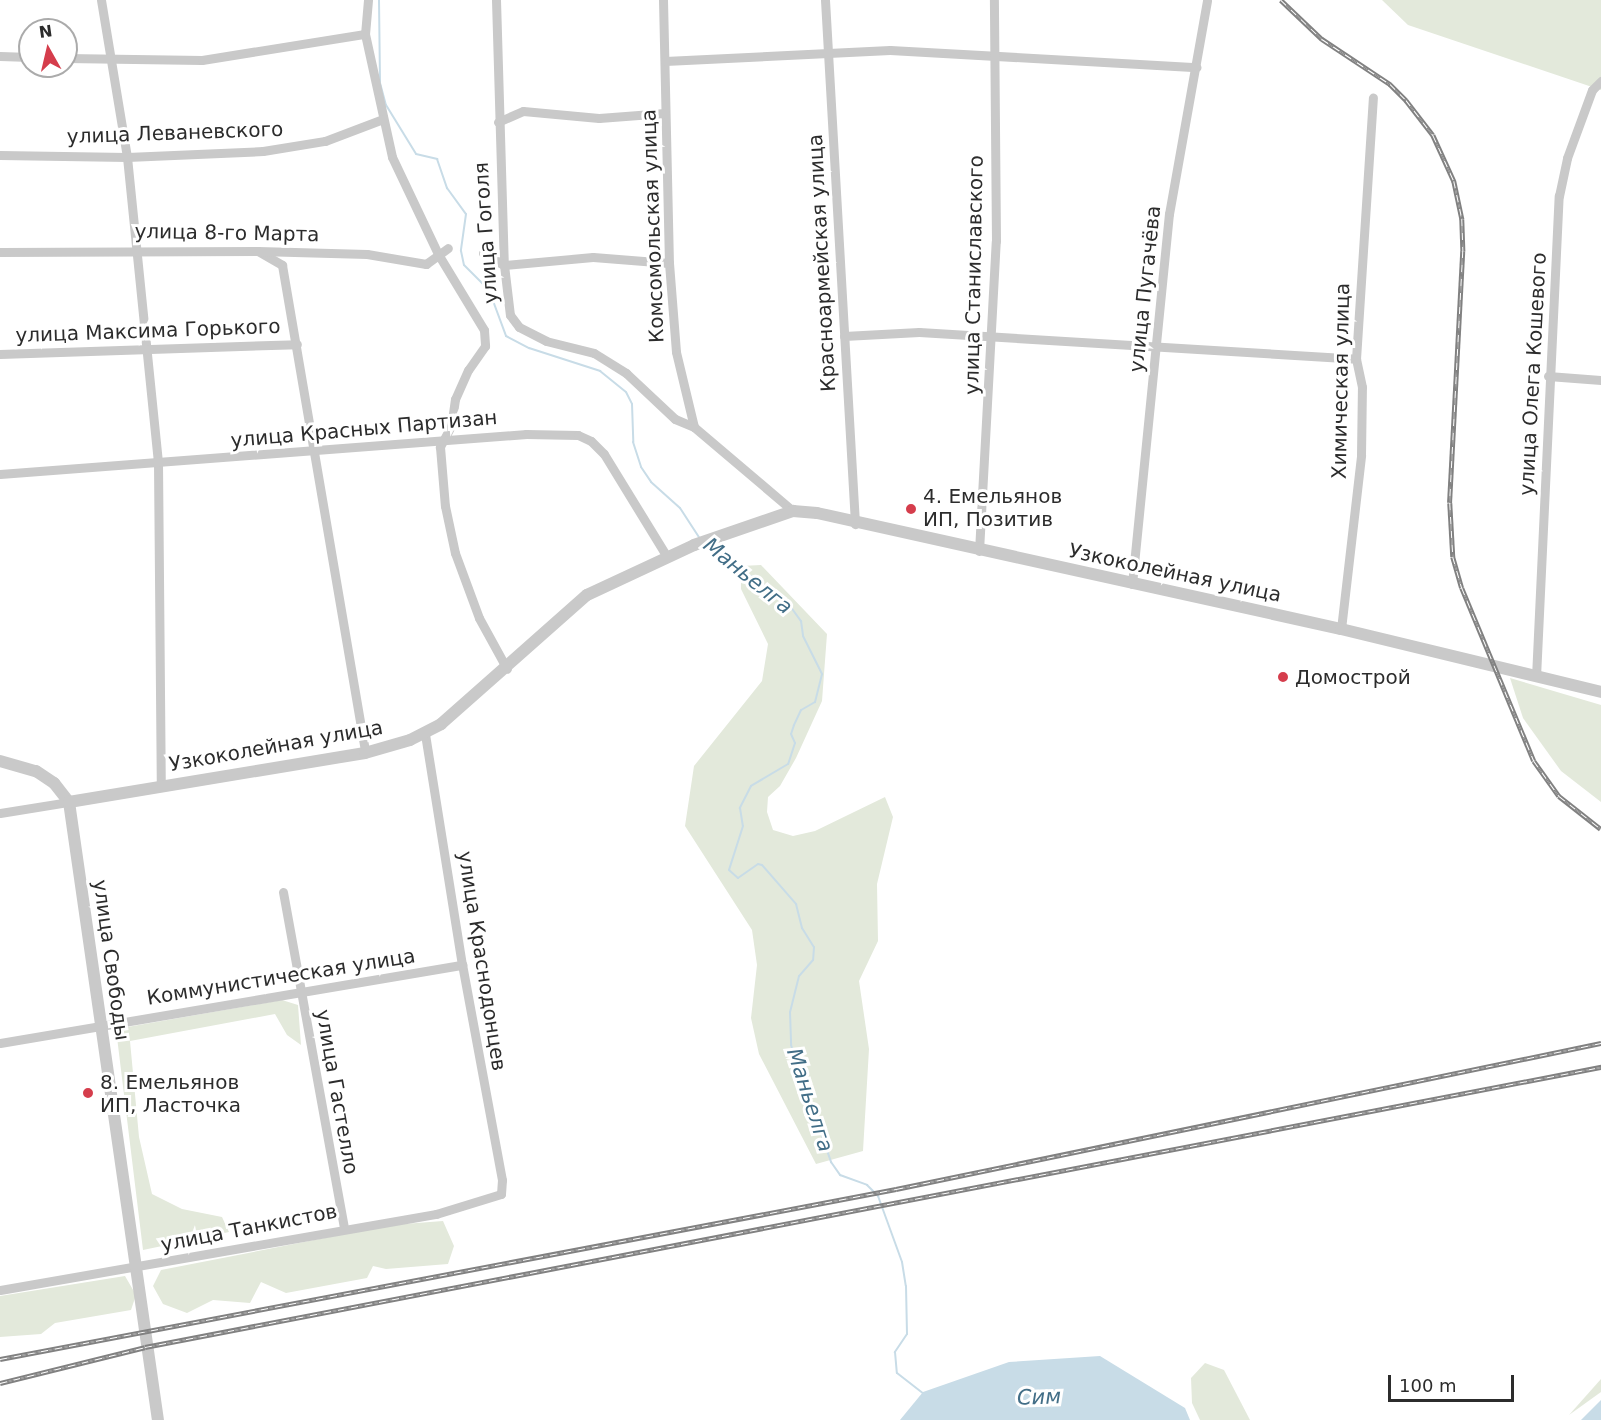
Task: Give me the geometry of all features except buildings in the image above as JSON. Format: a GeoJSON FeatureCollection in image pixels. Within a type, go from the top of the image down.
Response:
{"type":"FeatureCollection","features":[{"type":"Feature","properties":{"kind":"street"},"geometry":{"type":"LineString","coordinates":[[101,0],[127,157],[158,463],[161,786]]}},
{"type":"Feature","properties":{"kind":"street"},"geometry":{"type":"LineString","coordinates":[[368,0],[365,34],[392,157],[438,254],[478,315],[485,346],[468,370],[455,399],[451,426],[441,440],[445,506],[455,553],[479,618],[507,669]]}},
{"type":"Feature","properties":{"kind":"street","name":"улица Гоголя"},"geometry":{"type":"LineString","coordinates":[[496,0],[504,265],[510,315],[519,327],[546,341],[594,353],[626,374],[675,419],[694,427]]}},
{"type":"Feature","properties":{"kind":"street","name":"Комсомольская улица"},"geometry":{"type":"LineString","coordinates":[[663,0],[669,263],[676,352],[694,427]]}},
{"type":"Feature","properties":{"kind":"street","name":"Красноармейская улица"},"geometry":{"type":"LineString","coordinates":[[825,0],[855,524]]}},
{"type":"Feature","properties":{"kind":"street","name":"улица Станиславского"},"geometry":{"type":"LineString","coordinates":[[979,551],[993,338],[993,0]]}},
{"type":"Feature","properties":{"kind":"street","name":"улица Пугачёва"},"geometry":{"type":"LineString","coordinates":[[1132,584],[1169,214],[1197,67],[1207,0]]}},
{"type":"Feature","properties":{"kind":"street"},"geometry":{"type":"LineString","coordinates":[[78,58],[202,60],[365,34]]}},
{"type":"Feature","properties":{"kind":"street"},"geometry":{"type":"LineString","coordinates":[[665,61],[827,56],[890,50],[1197,67]]}},
{"type":"Feature","properties":{"kind":"street"},"geometry":{"type":"LineString","coordinates":[[0,56],[18,57]]}},
{"type":"Feature","properties":{"kind":"street","name":"улица Олега Кошевого"},"geometry":{"type":"LineString","coordinates":[[1536,677],[1548,376],[1559,196],[1567,158],[1592,90],[1601,81]]}},
{"type":"Feature","properties":{"kind":"street","name":"Химическая улица"},"geometry":{"type":"LineString","coordinates":[[1341,628],[1361,455],[1362,387],[1356,359],[1373,98]]}},
{"type":"Feature","properties":{"kind":"street"},"geometry":{"type":"LineString","coordinates":[[498,122],[523,111],[599,118],[665,113]]}},
{"type":"Feature","properties":{"kind":"street","name":"улица Леваневского"},"geometry":{"type":"LineString","coordinates":[[0,155],[127,157],[273,149],[326,141],[383,119]]}},
{"type":"Feature","properties":{"kind":"street","name":"улица 8-го Марта"},"geometry":{"type":"LineString","coordinates":[[0,252],[138,249],[367,254],[426,264],[448,248]]}},
{"type":"Feature","properties":{"kind":"street"},"geometry":{"type":"LineString","coordinates":[[258,251],[282,265],[364,753]]}},
{"type":"Feature","properties":{"kind":"street"},"geometry":{"type":"LineString","coordinates":[[483,253],[504,265],[593,257],[669,263]]}},
{"type":"Feature","properties":{"kind":"street"},"geometry":{"type":"LineString","coordinates":[[844,336],[919,332],[1356,359]]}},
{"type":"Feature","properties":{"kind":"street","name":"улица Максима Горького"},"geometry":{"type":"LineString","coordinates":[[0,354],[146,352],[297,344]]}},
{"type":"Feature","properties":{"kind":"street"},"geometry":{"type":"LineString","coordinates":[[1548,376],[1601,380]]}},
{"type":"Feature","properties":{"kind":"street"},"geometry":{"type":"LineString","coordinates":[[694,427],[793,511]]}},
{"type":"Feature","properties":{"kind":"street","name":"улица Красных Партизан"},"geometry":{"type":"LineString","coordinates":[[0,474],[313,452],[441,440],[563,433],[591,441],[604,453],[667,557]]}},
{"type":"Feature","properties":{"kind":"street","name":"Узкоколейная улица"},"geometry":{"type":"LineString","coordinates":[[69,802],[364,753],[425,734],[507,669],[587,595],[694,545],[793,511],[817,513],[855,524],[1341,628],[1601,692]]}},
{"type":"Feature","properties":{"kind":"street","name":"улица Краснодонцев"},"geometry":{"type":"LineString","coordinates":[[425,734],[462,965],[502,1180],[501,1194]]}},
{"type":"Feature","properties":{"kind":"street"},"geometry":{"type":"LineString","coordinates":[[0,762],[36,771],[54,783],[69,802],[0,813]]}},
{"type":"Feature","properties":{"kind":"street","name":"улица Свободы"},"geometry":{"type":"LineString","coordinates":[[69,802],[137,1267],[146,1353],[158,1420]]}},
{"type":"Feature","properties":{"kind":"street","name":"улица Гастелло"},"geometry":{"type":"LineString","coordinates":[[283,892],[344,1228]]}},
{"type":"Feature","properties":{"kind":"street","name":"Коммунистическая улица"},"geometry":{"type":"LineString","coordinates":[[0,1043],[462,965]]}},
{"type":"Feature","properties":{"kind":"street","name":"улица Танкистов"},"geometry":{"type":"LineString","coordinates":[[0,1290],[445,1212],[501,1194]]}},
{"type":"Feature","properties":{"kind":"shaded area"},"geometry":{"type":"Polygon","coordinates":[[[1382,0],[1601,0],[1601,90],[1408,25],[1382,0]]]}},
{"type":"Feature","properties":{"kind":"shaded area"},"geometry":{"type":"Polygon","coordinates":[[[761,565],[827,634],[822,701],[796,758],[780,786],[768,797],[767,812],[773,830],[793,836],[815,831],[885,797],[893,817],[877,884],[878,941],[859,981],[869,1049],[863,1151],[816,1164],[759,1054],[751,1018],[757,965],[752,930],[685,826],[694,766],[762,681],[768,644],[741,589],[741,566],[761,565]]]}},
{"type":"Feature","properties":{"kind":"shaded area"},"geometry":{"type":"Polygon","coordinates":[[[1510,678],[1601,705],[1601,802],[1561,771],[1523,718],[1510,678]]]}},
{"type":"Feature","properties":{"kind":"shaded area"},"geometry":{"type":"Polygon","coordinates":[[[282,1000],[298,1005],[301,1045],[287,1035],[275,1014],[130,1041],[139,1137],[152,1194],[182,1209],[222,1217],[229,1232],[143,1250],[116,1029],[282,1000]]]}},
{"type":"Feature","properties":{"kind":"shaded area"},"geometry":{"type":"Polygon","coordinates":[[[443,1221],[454,1246],[448,1264],[386,1269],[373,1266],[367,1278],[286,1293],[261,1282],[250,1303],[213,1300],[187,1313],[163,1304],[153,1286],[161,1270],[391,1225],[443,1221]]]}},
{"type":"Feature","properties":{"kind":"shaded area"},"geometry":{"type":"Polygon","coordinates":[[[125,1276],[136,1295],[131,1310],[55,1323],[41,1334],[0,1337],[0,1296],[125,1276]]]}},
{"type":"Feature","properties":{"kind":"shaded area"},"geometry":{"type":"Polygon","coordinates":[[[1205,1363],[1224,1370],[1250,1420],[1200,1420],[1192,1403],[1191,1378],[1205,1363]]]}},
{"type":"Feature","properties":{"kind":"shaded area"},"geometry":{"type":"Polygon","coordinates":[[[1601,1379],[1601,1392],[1569,1415],[1601,1379]]]}},
{"type":"Feature","properties":{"kind":"water","name":"Сим"},"geometry":{"type":"Polygon","coordinates":[[[1100,1356],[1185,1408],[1190,1420],[900,1420],[923,1392],[1009,1362],[1100,1356]]]}},
{"type":"Feature","properties":{"kind":"water"},"geometry":{"type":"Polygon","coordinates":[[[1601,1400],[1601,1420],[1581,1420],[1601,1400]]]}},
{"type":"Feature","properties":{"kind":"waterway","name":"Маньелга"},"geometry":{"type":"LineString","coordinates":[[379,0],[380,83],[386,105],[416,154],[437,159],[447,188],[466,214],[461,251],[464,265],[489,290],[506,336],[529,348],[600,371],[626,392],[632,404],[633,442],[641,467],[651,482],[680,508],[700,539]]}},
{"type":"Feature","properties":{"kind":"waterway","name":"Маньелга"},"geometry":{"type":"LineString","coordinates":[[706,546],[735,571],[754,577],[790,606],[801,621],[803,636],[822,674],[815,702],[801,710],[794,725],[791,734],[795,743],[788,764],[751,786],[740,808],[743,826],[729,870],[738,878],[758,864],[762,865],[796,904],[802,928],[814,947],[813,960],[799,976],[790,1012],[791,1045],[831,1162],[840,1175],[867,1185],[878,1196],[902,1262],[906,1286],[907,1334],[895,1352],[897,1373],[923,1393]]}},
{"type":"Feature","properties":{"kind":"railway"},"geometry":{"type":"LineString","coordinates":[[1281,0],[1322,39],[1390,84],[1406,100],[1433,135],[1454,181],[1462,219],[1463,251],[1450,503],[1453,557],[1462,588],[1534,761],[1559,796],[1601,829]]}},
{"type":"Feature","properties":{"kind":"railway"},"geometry":{"type":"LineString","coordinates":[[0,1359],[896,1189],[1601,1043]]}},
{"type":"Feature","properties":{"kind":"railway"},"geometry":{"type":"LineString","coordinates":[[0,1383],[145,1347],[1601,1067]]}},
{"type":"Feature","properties":{"kind":"place","name":"4. Емельянов ИП, Позитив"},"geometry":{"type":"Point","coordinates":[911,509]}},
{"type":"Feature","properties":{"kind":"place","name":"Домострой"},"geometry":{"type":"Point","coordinates":[1283,677]}},
{"type":"Feature","properties":{"kind":"place","name":"8. Емельянов ИП, Ласточка"},"geometry":{"type":"Point","coordinates":[88,1093]}}]}
